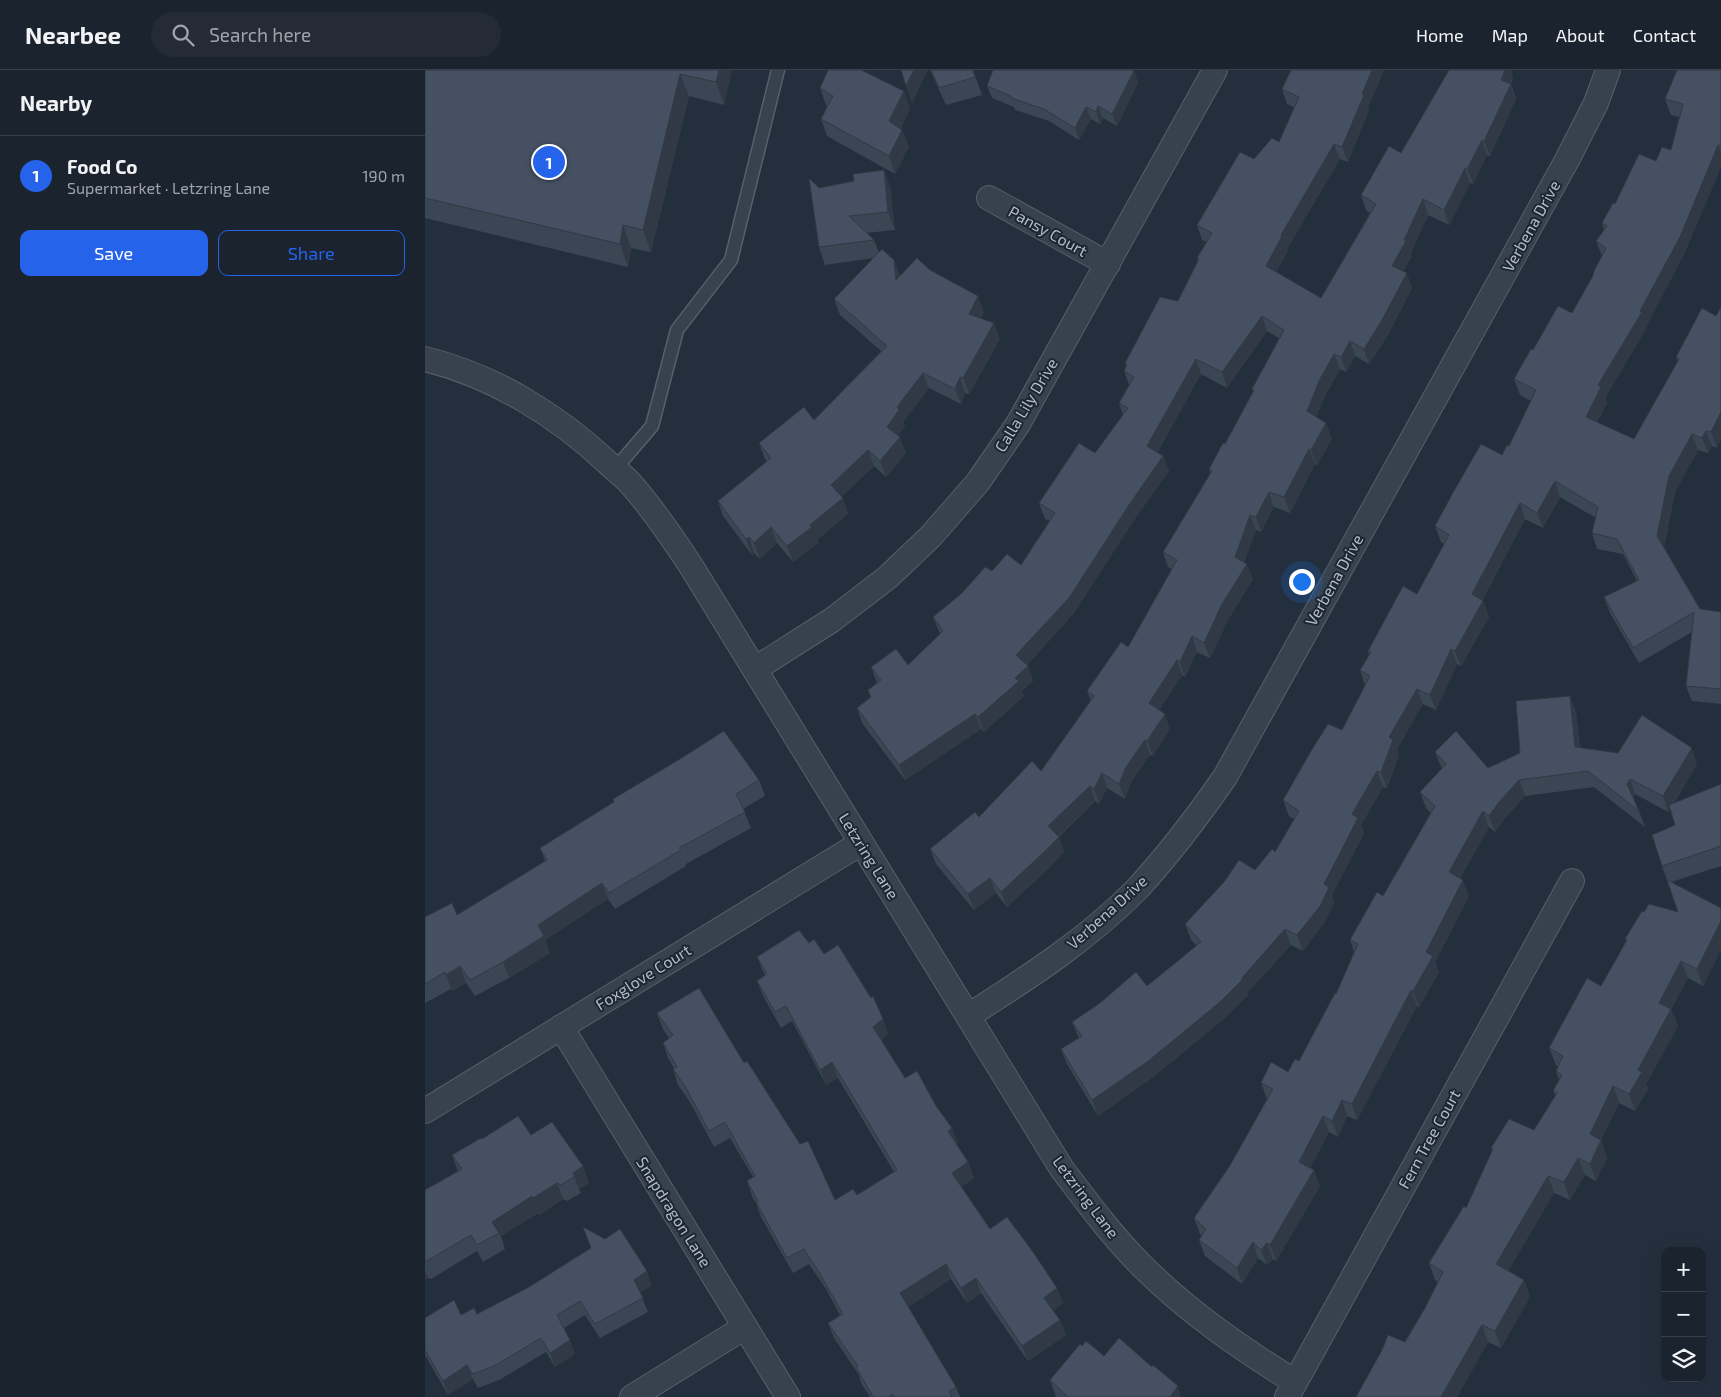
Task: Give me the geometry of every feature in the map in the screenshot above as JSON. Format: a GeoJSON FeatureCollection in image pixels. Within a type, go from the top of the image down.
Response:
{"type":"FeatureCollection","features":[{"type":"Feature","properties":{"kind":"street","name":"Calla Lily Drive"},"geometry":{"type":"LineString","coordinates":[[755,670],[832,620],[888,576],[931,536],[978,482],[1018,424],[1215,70]]}},
{"type":"Feature","properties":{"kind":"street","name":"Verbena Drive"},"geometry":{"type":"LineString","coordinates":[[968,1016],[1038,972],[1094,929],[1137,888],[1184,835],[1225,777],[1567,160],[1596,103],[1608,70]]}},
{"type":"Feature","properties":{"kind":"street","name":"Pansy Court"},"geometry":{"type":"LineString","coordinates":[[989,198],[1108,264]]}},
{"type":"Feature","properties":{"kind":"street","name":"Letzring Lane"},"geometry":{"type":"LineString","coordinates":[[425,359],[440,362],[490,382],[539,408],[583,440],[629,482],[664,524],[1062,1168],[1099,1218],[1141,1265],[1193,1312],[1291,1389]]}},
{"type":"Feature","properties":{"kind":"street","name":"Foxglove Court"},"geometry":{"type":"LineString","coordinates":[[425,1110],[861,843]]}},
{"type":"Feature","properties":{"kind":"street","name":"Fern Tree Court"},"geometry":{"type":"LineString","coordinates":[[1291,1389],[1572,881]]}},
{"type":"Feature","properties":{"kind":"street","name":"Snapdragon Lane"},"geometry":{"type":"LineString","coordinates":[[561,1027],[788,1397]]}},
{"type":"Feature","properties":{"kind":"street"},"geometry":{"type":"LineString","coordinates":[[632,1397],[745,1328]]}},
{"type":"Feature","properties":{"kind":"lane"},"geometry":{"type":"LineString","coordinates":[[615,469],[652,426],[677,330],[731,260],[778,70]]}},
{"type":"Feature","properties":{"kind":"building"},"geometry":{"type":"Polygon","coordinates":[[[425,70],[719,70],[716,82],[680,74],[643,230],[623,225],[620,244],[425,198],[425,70]]]}},
{"type":"Feature","properties":{"kind":"building"},"geometry":{"type":"Polygon","coordinates":[[[828,70],[861,70],[904,91],[889,121],[902,130],[889,156],[821,119],[833,96],[820,88],[828,70]]]}},
{"type":"Feature","properties":{"kind":"building"},"geometry":{"type":"Polygon","coordinates":[[[901,70],[914,70],[906,86],[901,70]]]}},
{"type":"Feature","properties":{"kind":"building"},"geometry":{"type":"Polygon","coordinates":[[[931,70],[973,70],[975,77],[939,88],[931,70]]]}},
{"type":"Feature","properties":{"kind":"building"},"geometry":{"type":"Polygon","coordinates":[[[993,70],[1134,71],[1112,114],[1098,106],[1096,112],[1086,107],[1075,128],[1044,109],[1011,98],[1011,96],[987,86],[993,70]]]}},
{"type":"Feature","properties":{"kind":"building"},"geometry":{"type":"Polygon","coordinates":[[[1291,70],[1372,70],[1362,94],[1364,95],[1342,147],[1334,144],[1281,235],[1266,266],[1321,298],[1376,204],[1361,195],[1389,146],[1401,153],[1449,70],[1505,70],[1501,80],[1511,84],[1484,141],[1482,140],[1467,169],[1465,168],[1444,210],[1423,199],[1404,240],[1406,241],[1392,266],[1407,273],[1364,349],[1350,341],[1341,357],[1334,354],[1320,379],[1307,411],[1326,423],[1311,450],[1309,449],[1284,497],[1269,492],[1256,517],[1250,515],[1235,557],[1247,564],[1222,604],[1204,643],[1192,636],[1180,662],[1177,660],[1149,703],[1165,714],[1147,741],[1145,740],[1126,767],[1119,784],[1102,773],[1094,789],[1090,786],[1048,826],[1059,837],[1001,892],[990,878],[968,894],[930,849],[975,812],[979,817],[1032,761],[1041,771],[1094,696],[1087,691],[1121,642],[1128,647],[1177,560],[1163,552],[1212,471],[1209,469],[1223,443],[1225,444],[1284,330],[1262,316],[1222,372],[1196,359],[1147,446],[1163,456],[1069,598],[1016,655],[1028,666],[1015,678],[1019,681],[978,717],[975,714],[899,765],[857,708],[871,697],[868,690],[881,680],[871,667],[896,649],[908,665],[943,631],[933,617],[962,593],[985,567],[992,571],[1007,554],[1021,565],[1055,513],[1039,503],[1079,443],[1095,453],[1128,408],[1119,403],[1134,377],[1124,371],[1127,365],[1125,363],[1160,297],[1178,301],[1199,259],[1197,258],[1212,233],[1197,225],[1240,152],[1254,159],[1272,138],[1279,142],[1299,97],[1282,89],[1291,70]]]}},
{"type":"Feature","properties":{"kind":"building"},"geometry":{"type":"Polygon","coordinates":[[[1677,70],[1721,70],[1721,146],[1718,145],[1680,237],[1640,311],[1642,312],[1598,385],[1601,387],[1586,417],[1634,439],[1679,359],[1676,357],[1702,308],[1716,316],[1721,307],[1721,412],[1711,432],[1706,431],[1702,438],[1692,434],[1669,476],[1657,536],[1700,609],[1721,612],[1721,689],[1686,686],[1694,612],[1633,648],[1604,597],[1639,580],[1617,539],[1592,533],[1598,507],[1555,481],[1537,513],[1520,503],[1472,594],[1483,601],[1455,651],[1451,649],[1430,695],[1417,689],[1389,737],[1393,740],[1381,772],[1377,771],[1352,814],[1358,818],[1324,884],[1329,887],[1321,905],[1297,935],[1285,929],[1242,980],[1220,1002],[1147,1062],[1092,1100],[1061,1049],[1082,1036],[1072,1022],[1100,1003],[1136,972],[1147,986],[1201,942],[1185,924],[1224,882],[1239,860],[1255,870],[1272,849],[1275,852],[1299,811],[1283,800],[1328,724],[1342,730],[1370,676],[1360,670],[1371,652],[1368,651],[1403,586],[1417,594],[1449,535],[1435,526],[1455,489],[1481,444],[1502,455],[1507,445],[1509,446],[1536,390],[1514,379],[1558,306],[1572,313],[1594,274],[1606,248],[1596,241],[1607,226],[1602,223],[1613,203],[1615,204],[1639,154],[1656,161],[1662,147],[1671,150],[1683,104],[1665,99],[1677,70]]]}},
{"type":"Feature","properties":{"kind":"building"},"geometry":{"type":"Polygon","coordinates":[[[884,170],[888,212],[849,216],[874,240],[819,247],[809,178],[819,188],[854,181],[853,174],[884,170]]]}},
{"type":"Feature","properties":{"kind":"building"},"geometry":{"type":"Polygon","coordinates":[[[882,249],[894,260],[896,280],[917,258],[930,270],[978,296],[969,314],[994,323],[963,378],[960,377],[955,389],[923,373],[897,407],[899,410],[887,427],[900,437],[880,461],[868,450],[831,485],[843,498],[810,525],[812,527],[787,546],[771,527],[754,543],[749,537],[746,539],[718,501],[771,458],[759,443],[804,407],[814,420],[887,346],[834,299],[882,249]]]}},
{"type":"Feature","properties":{"kind":"building"},"geometry":{"type":"Polygon","coordinates":[[[1570,696],[1575,747],[1618,753],[1642,715],[1692,748],[1663,796],[1630,779],[1627,784],[1639,811],[1588,771],[1519,780],[1489,816],[1483,811],[1449,872],[1463,880],[1426,952],[1433,956],[1413,991],[1411,990],[1352,1104],[1342,1100],[1332,1121],[1323,1116],[1299,1162],[1314,1170],[1270,1245],[1267,1243],[1261,1250],[1253,1242],[1237,1268],[1199,1240],[1206,1229],[1194,1218],[1229,1167],[1273,1089],[1261,1083],[1271,1062],[1288,1072],[1295,1059],[1299,1061],[1336,994],[1358,944],[1350,940],[1377,892],[1383,896],[1435,806],[1420,792],[1446,764],[1435,752],[1456,731],[1488,768],[1520,753],[1516,701],[1570,696]]]}},
{"type":"Feature","properties":{"kind":"building"},"geometry":{"type":"Polygon","coordinates":[[[724,731],[759,780],[736,794],[745,812],[679,848],[681,850],[609,893],[602,883],[538,925],[544,936],[470,980],[460,966],[446,975],[445,972],[425,984],[425,917],[452,903],[457,915],[547,860],[540,848],[614,802],[613,799],[724,731]]]}},
{"type":"Feature","properties":{"kind":"building"},"geometry":{"type":"Polygon","coordinates":[[[1721,784],[1721,846],[1662,866],[1652,835],[1675,825],[1669,805],[1721,784]]]}},
{"type":"Feature","properties":{"kind":"building"},"geometry":{"type":"Polygon","coordinates":[[[1667,880],[1721,908],[1721,921],[1697,969],[1681,961],[1659,1003],[1671,1009],[1638,1070],[1642,1072],[1629,1094],[1613,1086],[1590,1134],[1601,1140],[1590,1164],[1578,1158],[1564,1182],[1548,1176],[1496,1264],[1524,1280],[1495,1331],[1482,1325],[1441,1397],[1356,1397],[1382,1350],[1388,1335],[1405,1342],[1425,1308],[1443,1272],[1429,1263],[1464,1206],[1466,1208],[1493,1149],[1491,1148],[1509,1119],[1534,1130],[1557,1093],[1553,1091],[1562,1075],[1556,1071],[1563,1056],[1549,1048],[1587,978],[1601,986],[1627,940],[1625,939],[1642,911],[1644,912],[1649,904],[1678,912],[1667,880]]]}},
{"type":"Feature","properties":{"kind":"building"},"geometry":{"type":"Polygon","coordinates":[[[799,930],[809,943],[814,939],[824,954],[838,945],[871,998],[873,996],[883,1019],[873,1027],[905,1078],[917,1071],[936,1106],[952,1128],[948,1131],[968,1162],[952,1173],[990,1229],[1007,1217],[1057,1288],[1044,1298],[1060,1320],[1022,1346],[976,1278],[961,1288],[946,1264],[900,1293],[956,1387],[949,1392],[952,1397],[895,1397],[893,1394],[888,1397],[873,1397],[856,1367],[858,1366],[828,1323],[843,1314],[820,1274],[804,1249],[787,1258],[756,1202],[758,1201],[747,1181],[755,1176],[725,1122],[709,1131],[685,1086],[673,1069],[677,1067],[663,1043],[673,1035],[657,1013],[699,988],[744,1063],[747,1061],[800,1144],[808,1141],[835,1200],[853,1189],[857,1195],[897,1170],[832,1062],[820,1070],[786,1006],[775,1012],[757,981],[767,974],[757,957],[799,930]]]}},
{"type":"Feature","properties":{"kind":"building"},"geometry":{"type":"Polygon","coordinates":[[[518,1116],[531,1135],[552,1122],[583,1166],[573,1173],[575,1176],[561,1185],[557,1183],[533,1198],[532,1196],[492,1222],[499,1233],[477,1245],[471,1235],[425,1262],[425,1190],[462,1169],[452,1155],[518,1116]]]}},
{"type":"Feature","properties":{"kind":"building"},"geometry":{"type":"Polygon","coordinates":[[[583,1227],[605,1239],[620,1229],[647,1271],[634,1280],[643,1298],[595,1324],[580,1301],[557,1315],[570,1340],[550,1353],[541,1338],[494,1366],[473,1374],[467,1365],[443,1381],[425,1350],[425,1318],[454,1300],[461,1315],[474,1308],[477,1314],[529,1287],[591,1248],[583,1227]]]}},
{"type":"Feature","properties":{"kind":"building"},"geometry":{"type":"Polygon","coordinates":[[[1119,1338],[1152,1367],[1153,1365],[1178,1386],[1170,1397],[1068,1397],[1050,1380],[1080,1344],[1082,1346],[1086,1341],[1104,1356],[1119,1338]]]}},
{"type":"Feature","properties":{"kind":"place","name":"Food Co"},"geometry":{"type":"Point","coordinates":[549,162]}}]}
